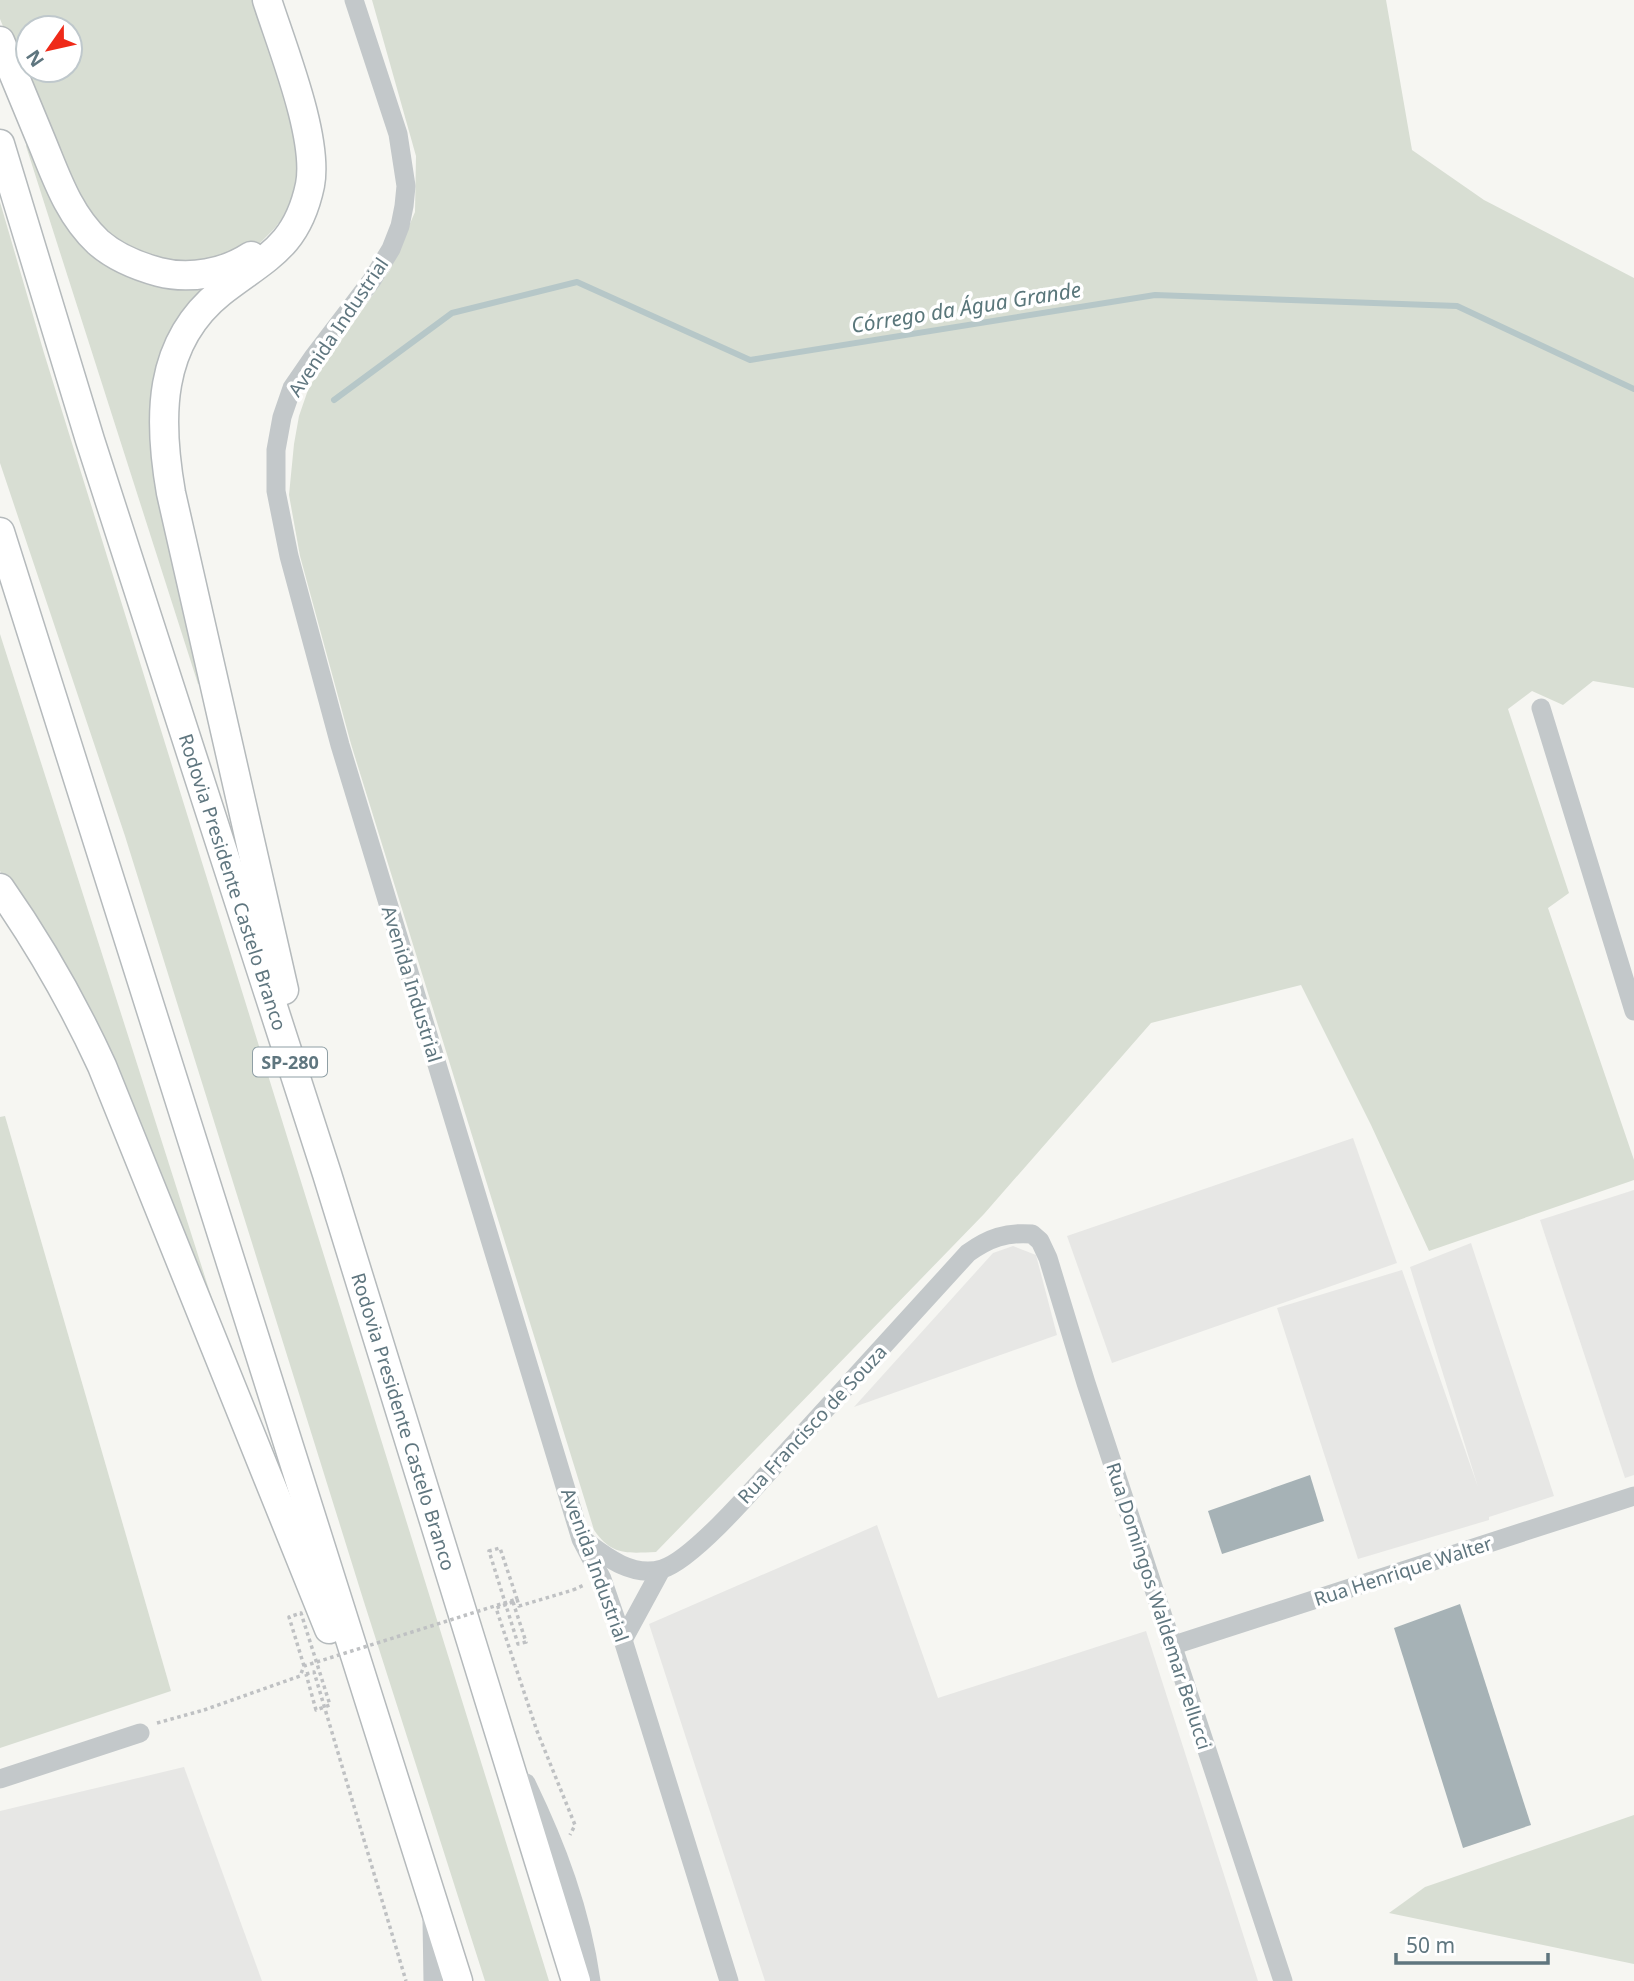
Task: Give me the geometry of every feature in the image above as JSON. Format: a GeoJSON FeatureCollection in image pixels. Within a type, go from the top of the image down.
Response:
{"type":"FeatureCollection","features":[{"type":"Feature","properties":{"kind":"highway"},"geometry":{"type":"LineString","coordinates":[[267,0],[310,144],[310,184],[297,225],[288,239],[271,256],[219,294],[201,312],[187,333],[170,372],[164,395],[162,425],[171,493],[327,1174]]}},
{"type":"Feature","properties":{"kind":"highway"},"geometry":{"type":"LineString","coordinates":[[0,41],[66,201],[98,242],[120,258],[169,275],[219,271],[243,261],[266,246],[303,205]]}},
{"type":"Feature","properties":{"kind":"highway","name":"Rodovia Presidente Castelo Branco"},"geometry":{"type":"LineString","coordinates":[[0,144],[195,772],[327,1174],[576,1981]]}},
{"type":"Feature","properties":{"kind":"highway"},"geometry":{"type":"LineString","coordinates":[[0,532],[458,1981]]}},
{"type":"Feature","properties":{"kind":"highway"},"geometry":{"type":"LineString","coordinates":[[0,888],[50,963],[102,1066],[293,1543],[397,1790]]}},
{"type":"Feature","properties":{"kind":"street","name":"Avenida Industrial"},"geometry":{"type":"LineString","coordinates":[[354,0],[398,134],[406,186],[404,206],[391,249],[372,280],[292,388],[282,417],[276,450],[276,491],[289,556],[340,745],[581,1539],[602,1579],[623,1640],[729,1981]]}},
{"type":"Feature","properties":{"kind":"street"},"geometry":{"type":"LineString","coordinates":[[1541,708],[1634,1011]]}},
{"type":"Feature","properties":{"kind":"street","name":"Rua Francisco de Souza"},"geometry":{"type":"LineString","coordinates":[[661,1570],[691,1550],[745,1498],[968,1253],[989,1239],[1002,1235],[1032,1234]]}},
{"type":"Feature","properties":{"kind":"street","name":"Rua Domingos Waldemar Bellucci"},"geometry":{"type":"LineString","coordinates":[[1032,1234],[1040,1241],[1048,1258],[1171,1646],[1283,1981]]}},
{"type":"Feature","properties":{"kind":"street","name":"Rua Henrique Walter"},"geometry":{"type":"LineString","coordinates":[[1171,1646],[1634,1496]]}},
{"type":"Feature","properties":{"kind":"street"},"geometry":{"type":"LineString","coordinates":[[581,1539],[607,1558],[622,1565],[640,1570],[661,1570],[623,1640]]}},
{"type":"Feature","properties":{"kind":"street"},"geometry":{"type":"LineString","coordinates":[[491,1710],[549,1834],[570,1887],[586,1948],[591,1981]]}},
{"type":"Feature","properties":{"kind":"street"},"geometry":{"type":"LineString","coordinates":[[0,1779],[140,1733]]}},
{"type":"Feature","properties":{"kind":"street"},"geometry":{"type":"LineString","coordinates":[[432,1898],[433,1981]]}},
{"type":"Feature","properties":{"kind":"path"},"geometry":{"type":"LineString","coordinates":[[515,1600],[526,1642],[518,1644],[489,1551],[500,1548],[519,1606],[573,1590]]}},
{"type":"Feature","properties":{"kind":"path"},"geometry":{"type":"LineString","coordinates":[[304,1666],[515,1600]]}},
{"type":"Feature","properties":{"kind":"path"},"geometry":{"type":"LineString","coordinates":[[515,1600],[496,1608],[537,1731],[575,1825],[570,1835]]}},
{"type":"Feature","properties":{"kind":"path"},"geometry":{"type":"LineString","coordinates":[[140,1733],[160,1721],[204,1710],[300,1676],[304,1666],[289,1617],[301,1613],[330,1706],[316,1710],[306,1674],[314,1672],[407,1981]]}},
{"type":"Feature","properties":{"kind":"shaded area"},"geometry":{"type":"Polygon","coordinates":[[[0,0],[260,0],[300,141],[297,191],[289,210],[255,248],[185,269],[116,247],[69,186],[27,84],[84,84],[84,14],[14,14],[14,53],[0,19],[0,0]]]}},
{"type":"Feature","properties":{"kind":"shaded area"},"geometry":{"type":"Polygon","coordinates":[[[372,0],[1386,0],[1412,150],[1484,200],[1634,278],[1634,688],[1593,681],[1563,705],[1532,691],[1508,709],[1569,893],[1548,908],[1634,1160],[1634,1180],[1429,1251],[1371,1125],[1301,985],[1151,1023],[984,1214],[656,1552],[621,1551],[607,1545],[594,1530],[351,744],[300,556],[289,495],[299,416],[309,387],[390,270],[415,212],[416,156],[372,0]]]}},
{"type":"Feature","properties":{"kind":"shaded area"},"geometry":{"type":"Polygon","coordinates":[[[30,140],[72,231],[208,285],[152,397],[149,419],[150,448],[205,680],[198,684],[26,146],[30,140]]]}},
{"type":"Feature","properties":{"kind":"shaded area"},"geometry":{"type":"Polygon","coordinates":[[[0,202],[44,353],[549,1981],[485,1981],[125,836],[0,463],[0,202]]]}},
{"type":"Feature","properties":{"kind":"shaded area"},"geometry":{"type":"Polygon","coordinates":[[[0,634],[220,1324],[36,923],[0,871],[0,634]]]}},
{"type":"Feature","properties":{"kind":"shaded area"},"geometry":{"type":"Polygon","coordinates":[[[5,1116],[171,1691],[0,1748],[0,1117],[5,1116]]]}},
{"type":"Feature","properties":{"kind":"shaded area"},"geometry":{"type":"Polygon","coordinates":[[[1353,1138],[1397,1263],[1112,1363],[1067,1236],[1353,1138]]]}},
{"type":"Feature","properties":{"kind":"shaded area"},"geometry":{"type":"Polygon","coordinates":[[[1634,1190],[1634,1475],[1625,1478],[1540,1220],[1634,1190]]]}},
{"type":"Feature","properties":{"kind":"shaded area"},"geometry":{"type":"Polygon","coordinates":[[[1471,1243],[1554,1496],[1489,1517],[1489,1520],[1358,1559],[1277,1308],[1402,1270],[1478,1487],[1410,1267],[1471,1243]]]}},
{"type":"Feature","properties":{"kind":"shaded area"},"geometry":{"type":"Polygon","coordinates":[[[1013,1246],[1036,1255],[1057,1335],[854,1407],[993,1253],[1013,1246]]]}},
{"type":"Feature","properties":{"kind":"shaded area"},"geometry":{"type":"Polygon","coordinates":[[[877,1525],[938,1698],[1146,1631],[1258,1981],[765,1981],[649,1624],[877,1525]]]}},
{"type":"Feature","properties":{"kind":"shaded area"},"geometry":{"type":"Polygon","coordinates":[[[184,1767],[262,1981],[0,1981],[0,1811],[184,1767]]]}},
{"type":"Feature","properties":{"kind":"shaded area"},"geometry":{"type":"Polygon","coordinates":[[[1634,1815],[1634,1964],[1389,1913],[1425,1887],[1634,1815]]]}},
{"type":"Feature","properties":{"kind":"building"},"geometry":{"type":"Polygon","coordinates":[[[1310,1475],[1324,1521],[1222,1554],[1208,1511],[1310,1475]]]}},
{"type":"Feature","properties":{"kind":"building"},"geometry":{"type":"Polygon","coordinates":[[[1460,1604],[1531,1825],[1463,1848],[1394,1628],[1460,1604]]]}},
{"type":"Feature","properties":{"kind":"waterway","name":"Córrego da Água Grande"},"geometry":{"type":"LineString","coordinates":[[334,400],[452,313],[577,282],[750,360],[1155,295],[1457,306],[1634,389]]}}]}
